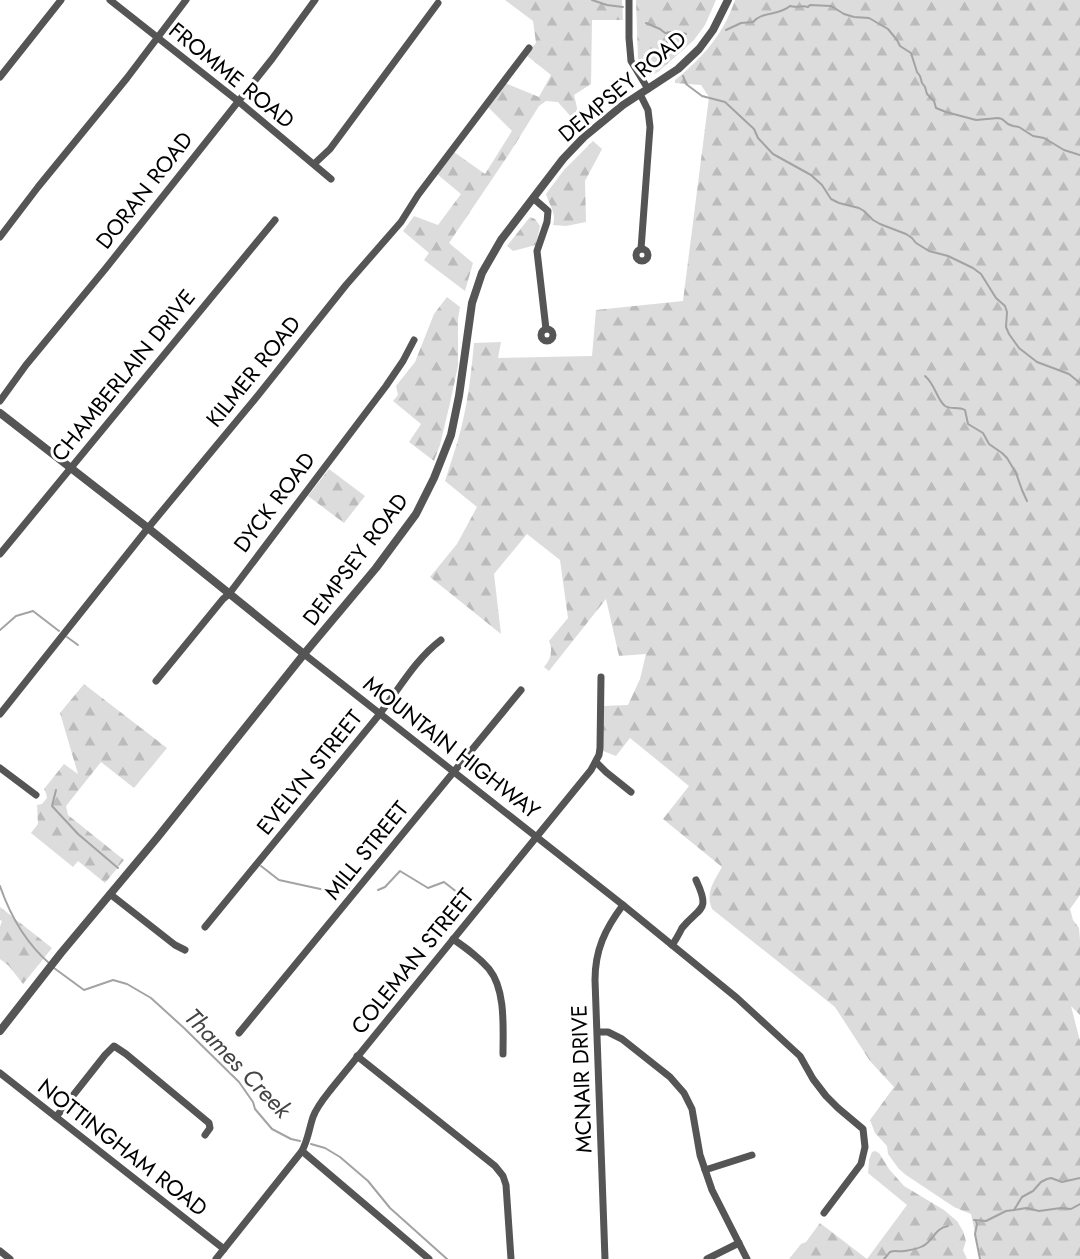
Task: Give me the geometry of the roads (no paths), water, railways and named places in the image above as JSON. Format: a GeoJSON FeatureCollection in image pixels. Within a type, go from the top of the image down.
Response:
{"type":"FeatureCollection","features":[{"type":"Feature","properties":{"kind":"street"},"geometry":{"type":"LineString","coordinates":[[0,77],[61,0]]}},
{"type":"Feature","properties":{"kind":"street","name":"FROMME ROAD"},"geometry":{"type":"LineString","coordinates":[[110,0],[238,101],[331,179]]}},
{"type":"Feature","properties":{"kind":"street"},"geometry":{"type":"LineString","coordinates":[[0,237],[186,0]]}},
{"type":"Feature","properties":{"kind":"street","name":"DORAN ROAD"},"geometry":{"type":"LineString","coordinates":[[0,401],[26,365],[272,59],[315,0]]}},
{"type":"Feature","properties":{"kind":"street"},"geometry":{"type":"LineString","coordinates":[[629,0],[631,61],[644,91],[650,127],[641,249]]}},
{"type":"Feature","properties":{"kind":"street","name":"DEMPSEY ROAD"},"geometry":{"type":"LineString","coordinates":[[0,1031],[61,953],[376,568],[416,513],[441,464],[451,435],[472,303],[478,282],[493,251],[563,159],[584,137],[611,114],[678,69],[699,49],[716,25],[728,0]]}},
{"type":"Feature","properties":{"kind":"street"},"geometry":{"type":"LineString","coordinates":[[314,164],[330,149],[438,3]]}},
{"type":"Feature","properties":{"kind":"street","name":"KILMER ROAD"},"geometry":{"type":"LineString","coordinates":[[0,714],[346,285],[401,222],[418,195],[530,48]]}},
{"type":"Feature","properties":{"kind":"street"},"geometry":{"type":"LineString","coordinates":[[533,198],[548,211],[547,222],[537,251],[546,329]]}},
{"type":"Feature","properties":{"kind":"street","name":"CHAMBERLAIN DRIVE"},"geometry":{"type":"LineString","coordinates":[[0,554],[275,220]]}},
{"type":"Feature","properties":{"kind":"street"},"geometry":{"type":"LineString","coordinates":[[0,222],[8,228]]}},
{"type":"Feature","properties":{"kind":"street","name":"DYCK ROAD"},"geometry":{"type":"LineString","coordinates":[[156,681],[229,594],[386,386],[403,361],[414,339]]}},
{"type":"Feature","properties":{"kind":"street","name":"MOUNTAIN HIGHWAY"},"geometry":{"type":"LineString","coordinates":[[0,412],[623,904],[736,998],[795,1051],[826,1096],[863,1129],[865,1147],[861,1164],[824,1213]]}},
{"type":"Feature","properties":{"kind":"street","name":"EVELYN STREET"},"geometry":{"type":"LineString","coordinates":[[205,927],[380,713],[422,658],[432,646],[441,640]]}},
{"type":"Feature","properties":{"kind":"street","name":"COLEMAN STREET"},"geometry":{"type":"LineString","coordinates":[[216,1259],[302,1150],[316,1109],[332,1088],[591,770],[600,748],[601,677]]}},
{"type":"Feature","properties":{"kind":"street","name":"MILL STREET"},"geometry":{"type":"LineString","coordinates":[[239,1034],[521,690]]}},
{"type":"Feature","properties":{"kind":"street"},"geometry":{"type":"LineString","coordinates":[[596,762],[631,792]]}},
{"type":"Feature","properties":{"kind":"street"},"geometry":{"type":"LineString","coordinates":[[0,768],[36,795]]}},
{"type":"Feature","properties":{"kind":"street"},"geometry":{"type":"LineString","coordinates":[[672,945],[703,904],[703,895],[696,880]]}},
{"type":"Feature","properties":{"kind":"street"},"geometry":{"type":"LineString","coordinates":[[110,894],[175,945],[185,950]]}},
{"type":"Feature","properties":{"kind":"street","name":"MCNAIR DRIVE"},"geometry":{"type":"LineString","coordinates":[[605,1259],[596,959],[603,939],[623,904]]}},
{"type":"Feature","properties":{"kind":"street"},"geometry":{"type":"LineString","coordinates":[[453,939],[483,962],[494,975],[501,999],[503,1054]]}},
{"type":"Feature","properties":{"kind":"street"},"geometry":{"type":"LineString","coordinates":[[598,1032],[608,1032],[622,1039],[677,1084],[684,1093],[692,1110],[697,1140],[712,1190],[747,1259]]}},
{"type":"Feature","properties":{"kind":"street"},"geometry":{"type":"LineString","coordinates":[[56,1117],[114,1046],[209,1123],[210,1128],[205,1135]]}},
{"type":"Feature","properties":{"kind":"street"},"geometry":{"type":"LineString","coordinates":[[357,1056],[495,1166],[503,1176],[506,1185],[511,1259]]}},
{"type":"Feature","properties":{"kind":"street","name":"NOTTINGHAM ROAD"},"geometry":{"type":"LineString","coordinates":[[0,1073],[224,1250]]}},
{"type":"Feature","properties":{"kind":"street"},"geometry":{"type":"LineString","coordinates":[[302,1150],[429,1259]]}},
{"type":"Feature","properties":{"kind":"street"},"geometry":{"type":"LineString","coordinates":[[705,1170],[752,1155]]}},
{"type":"Feature","properties":{"kind":"street"},"geometry":{"type":"LineString","coordinates":[[707,1259],[739,1243]]}},
{"type":"Feature","properties":{"kind":"street"},"geometry":{"type":"LineString","coordinates":[[0,1251],[10,1259]]}},
{"type":"Feature","properties":{"kind":"waterway"},"geometry":{"type":"LineString","coordinates":[[592,0],[623,7]]}},
{"type":"Feature","properties":{"kind":"waterway"},"geometry":{"type":"LineString","coordinates":[[726,30],[741,23],[753,22],[761,16],[790,6],[831,6],[844,14],[869,18],[888,29],[900,46],[911,53],[917,72],[936,108],[976,120],[1002,119],[1033,136],[1044,138],[1064,150],[1080,155]]}},
{"type":"Feature","properties":{"kind":"waterway"},"geometry":{"type":"LineString","coordinates":[[646,23],[665,33],[677,31],[686,34]]}},
{"type":"Feature","properties":{"kind":"waterway"},"geometry":{"type":"LineString","coordinates":[[667,52],[670,33]]}},
{"type":"Feature","properties":{"kind":"waterway"},"geometry":{"type":"LineString","coordinates":[[683,76],[686,84],[702,96],[725,102],[754,129],[758,138],[773,154],[811,175],[822,185],[831,199],[859,208],[873,220],[906,234],[929,251],[948,256],[981,274],[996,298],[1005,306],[1006,327],[1019,348],[1037,362],[1069,374],[1080,383]]}},
{"type":"Feature","properties":{"kind":"waterway"},"geometry":{"type":"LineString","coordinates":[[925,376],[942,403],[948,407],[965,410],[968,424],[983,433],[989,444],[1007,458],[1016,473],[1027,501]]}},
{"type":"Feature","properties":{"kind":"waterway"},"geometry":{"type":"LineString","coordinates":[[0,630],[16,616],[33,611],[59,631]]}},
{"type":"Feature","properties":{"kind":"waterway"},"geometry":{"type":"LineString","coordinates":[[67,637],[78,645]]}},
{"type":"Feature","properties":{"kind":"waterway"},"geometry":{"type":"LineString","coordinates":[[56,790],[52,806],[78,834],[118,868]]}},
{"type":"Feature","properties":{"kind":"waterway"},"geometry":{"type":"LineString","coordinates":[[261,866],[279,880],[334,892],[349,888]]}},
{"type":"Feature","properties":{"kind":"waterway"},"geometry":{"type":"LineString","coordinates":[[378,890],[385,887],[400,871],[428,888],[444,882],[467,900]]}},
{"type":"Feature","properties":{"kind":"waterway","name":"Thames Creek"},"geometry":{"type":"LineString","coordinates":[[0,886],[20,928],[50,964]]}},
{"type":"Feature","properties":{"kind":"waterway","name":"Thames Creek"},"geometry":{"type":"LineString","coordinates":[[54,968],[84,990],[113,980],[127,984],[151,998],[239,1082],[253,1102],[255,1109],[272,1129],[300,1141]]}},
{"type":"Feature","properties":{"kind":"waterway","name":"Thames Creek"},"geometry":{"type":"LineString","coordinates":[[311,1144],[325,1148],[340,1157],[368,1181],[390,1208],[447,1259]]}},
{"type":"Feature","properties":{"kind":"waterway"},"geometry":{"type":"LineString","coordinates":[[1014,1210],[1022,1197],[1047,1179],[1062,1182],[1080,1178]]}},
{"type":"Feature","properties":{"kind":"waterway","name":"Thames Creek"},"geometry":{"type":"LineString","coordinates":[[974,1220],[986,1221],[1006,1211],[1026,1208],[1039,1211],[1071,1209],[1080,1204]]}},
{"type":"Feature","properties":{"kind":"waterway"},"geometry":{"type":"LineString","coordinates":[[976,1221],[975,1234],[980,1259]]}},
{"type":"Feature","properties":{"kind":"waterway","name":"Thames Creek"},"geometry":{"type":"LineString","coordinates":[[884,1259],[890,1252],[921,1247],[940,1229],[948,1226]]}}]}
